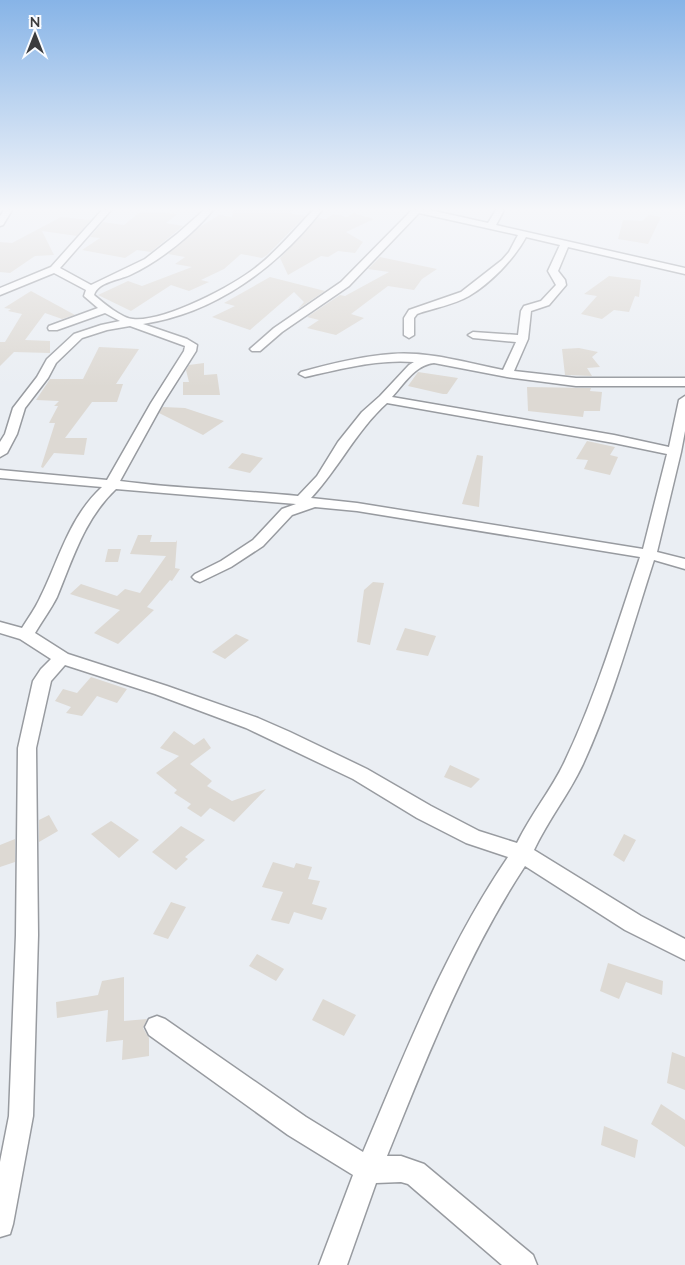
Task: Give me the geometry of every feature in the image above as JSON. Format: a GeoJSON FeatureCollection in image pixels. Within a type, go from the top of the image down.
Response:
{"type":"FeatureCollection","features":[{"type":"Feature","properties":{"kind":"street"},"geometry":{"type":"LineString","coordinates":[[54,269],[91,289]]}},
{"type":"Feature","properties":{"kind":"street"},"geometry":{"type":"LineString","coordinates":[[0,292],[54,269]]}},
{"type":"Feature","properties":{"kind":"street"},"geometry":{"type":"LineString","coordinates":[[91,289],[134,269]]}},
{"type":"Feature","properties":{"kind":"street"},"geometry":{"type":"LineString","coordinates":[[0,453],[11,434],[19,408],[42,378],[51,361],[78,336],[90,331],[135,324],[184,312],[240,283],[259,269]]}},
{"type":"Feature","properties":{"kind":"street"},"geometry":{"type":"LineString","coordinates":[[256,349],[278,330],[344,284],[359,269]]}},
{"type":"Feature","properties":{"kind":"street"},"geometry":{"type":"LineString","coordinates":[[409,335],[408,318],[413,312],[465,294],[496,269]]}},
{"type":"Feature","properties":{"kind":"street"},"geometry":{"type":"LineString","coordinates":[[507,374],[523,340],[526,310],[545,303],[561,285],[560,280],[553,271],[554,269]]}},
{"type":"Feature","properties":{"kind":"street"},"geometry":{"type":"LineString","coordinates":[[26,635],[48,599],[69,547],[86,515],[96,500],[111,486],[156,403],[190,351],[191,346],[135,324],[106,309],[89,296],[91,289]]}},
{"type":"Feature","properties":{"kind":"street"},"geometry":{"type":"LineString","coordinates":[[53,328],[106,309]]}},
{"type":"Feature","properties":{"kind":"street"},"geometry":{"type":"LineString","coordinates":[[472,335],[523,340]]}},
{"type":"Feature","properties":{"kind":"street"},"geometry":{"type":"LineString","coordinates":[[305,374],[354,362],[393,357],[434,360],[507,374],[576,382],[685,382]]}},
{"type":"Feature","properties":{"kind":"street"},"geometry":{"type":"LineString","coordinates":[[300,501],[322,478],[343,445],[366,415],[384,399],[413,367],[434,360]]}},
{"type":"Feature","properties":{"kind":"street"},"geometry":{"type":"LineString","coordinates":[[384,399],[614,439],[679,446]]}},
{"type":"Feature","properties":{"kind":"street"},"geometry":{"type":"LineString","coordinates":[[333,1265],[368,1170],[435,1010],[492,898],[522,853],[536,824],[573,765],[597,707],[649,554],[679,446],[685,400]]}},
{"type":"Feature","properties":{"kind":"street"},"geometry":{"type":"LineString","coordinates":[[0,474],[79,480],[111,486],[218,492],[398,513],[649,554],[685,564]]}},
{"type":"Feature","properties":{"kind":"street"},"geometry":{"type":"LineString","coordinates":[[200,577],[226,564],[258,543],[287,512],[318,504]]}},
{"type":"Feature","properties":{"kind":"street"},"geometry":{"type":"LineString","coordinates":[[0,627],[26,635],[62,658],[161,690],[252,723],[360,774],[424,812],[473,837],[522,853],[554,875],[633,923],[685,950]]}},
{"type":"Feature","properties":{"kind":"street"},"geometry":{"type":"LineString","coordinates":[[0,1224],[21,1116],[27,935],[26,748],[42,681],[62,658]]}},
{"type":"Feature","properties":{"kind":"street"},"geometry":{"type":"LineString","coordinates":[[157,1027],[297,1126],[368,1170],[401,1169],[414,1172],[523,1265]]}},
{"type":"Feature","properties":{"kind":"building"},"geometry":{"type":"Polygon","coordinates":[[[0,269],[16,269],[10,273],[0,272],[0,269]]]}},
{"type":"Feature","properties":{"kind":"building"},"geometry":{"type":"Polygon","coordinates":[[[187,269],[224,269],[201,280],[209,282],[189,291],[171,285],[131,311],[98,295],[128,281],[142,286],[187,269]]]}},
{"type":"Feature","properties":{"kind":"building"},"geometry":{"type":"Polygon","coordinates":[[[285,269],[298,269],[288,275],[285,269]]]}},
{"type":"Feature","properties":{"kind":"building"},"geometry":{"type":"Polygon","coordinates":[[[368,269],[437,269],[422,279],[414,290],[388,286],[351,314],[364,318],[336,335],[307,328],[319,320],[307,317],[340,295],[345,296],[389,272],[368,269]]]}},
{"type":"Feature","properties":{"kind":"building"},"geometry":{"type":"Polygon","coordinates":[[[609,276],[641,280],[639,297],[635,296],[629,312],[614,310],[602,319],[581,314],[597,296],[584,294],[609,276]]]}},
{"type":"Feature","properties":{"kind":"building"},"geometry":{"type":"Polygon","coordinates":[[[270,277],[325,291],[298,309],[304,302],[294,292],[250,330],[212,317],[235,306],[224,303],[270,277]]]}},
{"type":"Feature","properties":{"kind":"building"},"geometry":{"type":"Polygon","coordinates":[[[31,291],[75,315],[62,319],[45,313],[25,340],[50,341],[50,353],[14,352],[0,366],[0,342],[5,342],[22,314],[8,311],[11,309],[4,308],[31,291]]]}},
{"type":"Feature","properties":{"kind":"building"},"geometry":{"type":"Polygon","coordinates":[[[99,347],[139,349],[116,384],[123,384],[117,402],[92,402],[65,438],[87,438],[84,455],[54,453],[43,468],[41,467],[55,423],[49,423],[58,406],[54,406],[59,401],[36,400],[50,379],[83,379],[99,347]]]}},
{"type":"Feature","properties":{"kind":"building"},"geometry":{"type":"Polygon","coordinates":[[[579,348],[598,352],[592,357],[600,367],[587,368],[592,376],[565,375],[562,349],[579,348]]]}},
{"type":"Feature","properties":{"kind":"building"},"geometry":{"type":"Polygon","coordinates":[[[204,363],[204,375],[217,374],[220,395],[183,395],[183,382],[189,382],[186,370],[189,365],[204,363]]]}},
{"type":"Feature","properties":{"kind":"building"},"geometry":{"type":"Polygon","coordinates":[[[418,372],[458,378],[447,394],[443,394],[408,386],[418,372]]]}},
{"type":"Feature","properties":{"kind":"building"},"geometry":{"type":"Polygon","coordinates":[[[527,387],[591,388],[590,391],[602,392],[600,411],[584,411],[583,417],[528,411],[527,387]]]}},
{"type":"Feature","properties":{"kind":"building"},"geometry":{"type":"Polygon","coordinates":[[[163,407],[185,408],[224,421],[203,435],[159,413],[163,407]]]}},
{"type":"Feature","properties":{"kind":"building"},"geometry":{"type":"Polygon","coordinates":[[[587,441],[615,447],[610,455],[618,457],[610,475],[584,469],[588,460],[576,459],[587,441]]]}},
{"type":"Feature","properties":{"kind":"building"},"geometry":{"type":"Polygon","coordinates":[[[242,453],[263,458],[250,473],[228,468],[242,453]]]}},
{"type":"Feature","properties":{"kind":"building"},"geometry":{"type":"Polygon","coordinates":[[[477,455],[483,456],[479,507],[462,504],[477,455]]]}},
{"type":"Feature","properties":{"kind":"building"},"geometry":{"type":"Polygon","coordinates":[[[138,535],[152,535],[150,542],[176,542],[177,540],[175,568],[180,569],[172,581],[170,580],[147,607],[154,610],[118,644],[94,633],[120,610],[70,594],[81,584],[117,596],[125,589],[140,593],[166,556],[130,554],[138,535]]]}},
{"type":"Feature","properties":{"kind":"building"},"geometry":{"type":"Polygon","coordinates":[[[108,549],[121,549],[118,562],[105,562],[108,549]]]}},
{"type":"Feature","properties":{"kind":"building"},"geometry":{"type":"Polygon","coordinates":[[[373,582],[384,583],[370,645],[357,642],[364,590],[373,582]]]}},
{"type":"Feature","properties":{"kind":"building"},"geometry":{"type":"Polygon","coordinates":[[[405,628],[436,636],[428,656],[396,650],[405,628]]]}},
{"type":"Feature","properties":{"kind":"building"},"geometry":{"type":"Polygon","coordinates":[[[236,634],[249,640],[225,659],[212,652],[236,634]]]}},
{"type":"Feature","properties":{"kind":"building"},"geometry":{"type":"Polygon","coordinates":[[[91,677],[127,689],[117,703],[97,696],[82,716],[66,713],[71,707],[55,701],[63,689],[77,693],[91,677]]]}},
{"type":"Feature","properties":{"kind":"building"},"geometry":{"type":"Polygon","coordinates":[[[174,731],[194,745],[204,738],[211,748],[190,764],[212,781],[207,786],[232,801],[266,789],[234,822],[210,808],[201,817],[187,808],[191,804],[174,793],[177,790],[156,773],[179,756],[160,748],[174,731]]]}},
{"type":"Feature","properties":{"kind":"building"},"geometry":{"type":"Polygon","coordinates":[[[450,765],[480,779],[471,788],[444,777],[450,765]]]}},
{"type":"Feature","properties":{"kind":"building"},"geometry":{"type":"Polygon","coordinates":[[[49,815],[58,831],[39,842],[39,820],[49,815]]]}},
{"type":"Feature","properties":{"kind":"building"},"geometry":{"type":"Polygon","coordinates":[[[111,821],[139,840],[119,858],[91,834],[111,821]]]}},
{"type":"Feature","properties":{"kind":"building"},"geometry":{"type":"Polygon","coordinates":[[[181,826],[205,840],[185,857],[188,859],[176,870],[152,852],[181,826]]]}},
{"type":"Feature","properties":{"kind":"building"},"geometry":{"type":"Polygon","coordinates":[[[624,834],[636,840],[624,862],[613,855],[624,834]]]}},
{"type":"Feature","properties":{"kind":"building"},"geometry":{"type":"Polygon","coordinates":[[[15,839],[15,862],[0,867],[0,845],[15,839]]]}},
{"type":"Feature","properties":{"kind":"building"},"geometry":{"type":"Polygon","coordinates":[[[273,862],[294,868],[296,863],[312,867],[308,879],[320,881],[312,904],[327,908],[322,920],[294,912],[289,924],[271,920],[283,892],[262,887],[273,862]]]}},
{"type":"Feature","properties":{"kind":"building"},"geometry":{"type":"Polygon","coordinates":[[[171,902],[186,907],[168,939],[153,934],[171,902]]]}},
{"type":"Feature","properties":{"kind":"building"},"geometry":{"type":"Polygon","coordinates":[[[257,954],[284,969],[276,981],[249,966],[257,954]]]}},
{"type":"Feature","properties":{"kind":"building"},"geometry":{"type":"Polygon","coordinates":[[[608,963],[663,981],[662,995],[626,982],[619,999],[600,991],[608,963]]]}},
{"type":"Feature","properties":{"kind":"building"},"geometry":{"type":"Polygon","coordinates":[[[124,977],[124,1021],[147,1019],[143,1028],[149,1038],[149,1056],[122,1060],[123,1040],[106,1042],[108,1010],[57,1018],[56,1002],[98,995],[102,981],[124,977]]]}},
{"type":"Feature","properties":{"kind":"building"},"geometry":{"type":"Polygon","coordinates":[[[323,999],[356,1015],[344,1036],[312,1020],[323,999]]]}},
{"type":"Feature","properties":{"kind":"building"},"geometry":{"type":"Polygon","coordinates":[[[672,1052],[685,1057],[685,1090],[667,1083],[672,1052]]]}},
{"type":"Feature","properties":{"kind":"building"},"geometry":{"type":"Polygon","coordinates":[[[661,1104],[685,1120],[685,1147],[651,1124],[661,1104]]]}},
{"type":"Feature","properties":{"kind":"building"},"geometry":{"type":"Polygon","coordinates":[[[604,1126],[638,1140],[635,1158],[601,1145],[604,1126]]]}}]}
